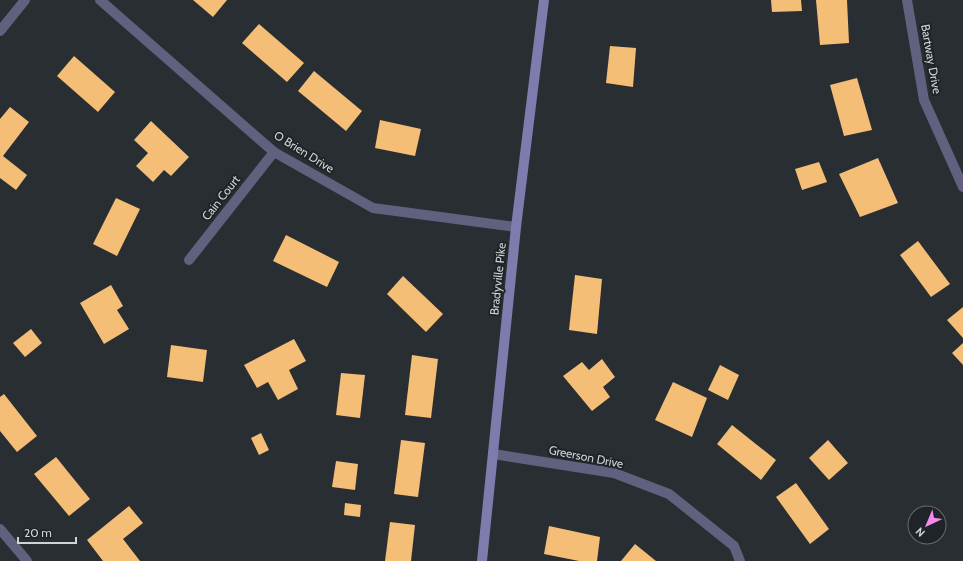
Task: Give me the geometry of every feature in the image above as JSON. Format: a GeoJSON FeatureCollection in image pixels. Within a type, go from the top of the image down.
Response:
{"type":"FeatureCollection","features":[{"type":"Feature","properties":{"kind":"main road","name":"Bradyville Pike"},"geometry":{"type":"LineString","coordinates":[[482,561],[516,228],[544,0]]}},
{"type":"Feature","properties":{"kind":"street"},"geometry":{"type":"LineString","coordinates":[[0,31],[24,0]]}},
{"type":"Feature","properties":{"kind":"street","name":"O Brien Drive"},"geometry":{"type":"LineString","coordinates":[[100,0],[274,152],[373,208],[516,228]]}},
{"type":"Feature","properties":{"kind":"street","name":"Bartway Drive"},"geometry":{"type":"LineString","coordinates":[[907,0],[924,100],[963,187]]}},
{"type":"Feature","properties":{"kind":"street","name":"Cain Court"},"geometry":{"type":"LineString","coordinates":[[189,260],[274,152]]}},
{"type":"Feature","properties":{"kind":"street","name":"Greerson Drive"},"geometry":{"type":"LineString","coordinates":[[493,454],[614,473],[669,494],[734,546],[740,561]]}},
{"type":"Feature","properties":{"kind":"street"},"geometry":{"type":"LineString","coordinates":[[0,529],[27,561]]}},
{"type":"Feature","properties":{"kind":"building"},"geometry":{"type":"Polygon","coordinates":[[[193,0],[227,0],[213,17],[193,0]]]}},
{"type":"Feature","properties":{"kind":"building"},"geometry":{"type":"Polygon","coordinates":[[[771,0],[801,0],[802,11],[772,12],[771,0]]]}},
{"type":"Feature","properties":{"kind":"building"},"geometry":{"type":"Polygon","coordinates":[[[816,0],[847,0],[849,43],[820,45],[816,0]]]}},
{"type":"Feature","properties":{"kind":"building"},"geometry":{"type":"Polygon","coordinates":[[[259,24],[304,63],[287,82],[242,43],[259,24]]]}},
{"type":"Feature","properties":{"kind":"building"},"geometry":{"type":"Polygon","coordinates":[[[610,46],[636,48],[633,87],[606,83],[610,46]]]}},
{"type":"Feature","properties":{"kind":"building"},"geometry":{"type":"Polygon","coordinates":[[[74,56],[115,92],[98,112],[57,76],[74,56]]]}},
{"type":"Feature","properties":{"kind":"building"},"geometry":{"type":"Polygon","coordinates":[[[314,71],[362,111],[346,131],[298,91],[314,71]]]}},
{"type":"Feature","properties":{"kind":"building"},"geometry":{"type":"Polygon","coordinates":[[[857,78],[872,130],[844,136],[830,85],[857,78]]]}},
{"type":"Feature","properties":{"kind":"building"},"geometry":{"type":"Polygon","coordinates":[[[10,107],[29,122],[3,156],[27,175],[16,190],[0,178],[0,119],[10,107]]]}},
{"type":"Feature","properties":{"kind":"building"},"geometry":{"type":"Polygon","coordinates":[[[380,120],[421,129],[415,156],[375,148],[380,120]]]}},
{"type":"Feature","properties":{"kind":"building"},"geometry":{"type":"Polygon","coordinates":[[[151,121],[189,157],[171,176],[164,170],[153,182],[136,166],[148,153],[134,140],[151,121]]]}},
{"type":"Feature","properties":{"kind":"building"},"geometry":{"type":"Polygon","coordinates":[[[878,158],[898,203],[860,217],[839,174],[878,158]]]}},
{"type":"Feature","properties":{"kind":"building"},"geometry":{"type":"Polygon","coordinates":[[[819,162],[827,182],[802,190],[795,169],[819,162]]]}},
{"type":"Feature","properties":{"kind":"building"},"geometry":{"type":"Polygon","coordinates":[[[116,198],[140,209],[117,256],[93,244],[116,198]]]}},
{"type":"Feature","properties":{"kind":"building"},"geometry":{"type":"Polygon","coordinates":[[[286,235],[339,262],[327,287],[273,261],[286,235]]]}},
{"type":"Feature","properties":{"kind":"building"},"geometry":{"type":"Polygon","coordinates":[[[918,241],[950,284],[931,297],[900,255],[918,241]]]}},
{"type":"Feature","properties":{"kind":"building"},"geometry":{"type":"Polygon","coordinates":[[[575,275],[602,279],[597,334],[569,330],[575,275]]]}},
{"type":"Feature","properties":{"kind":"building"},"geometry":{"type":"Polygon","coordinates":[[[403,276],[443,314],[426,332],[387,294],[403,276]]]}},
{"type":"Feature","properties":{"kind":"building"},"geometry":{"type":"Polygon","coordinates":[[[111,285],[123,306],[117,310],[129,329],[104,344],[80,303],[111,285]]]}},
{"type":"Feature","properties":{"kind":"building"},"geometry":{"type":"Polygon","coordinates":[[[963,307],[963,338],[947,320],[963,307]]]}},
{"type":"Feature","properties":{"kind":"building"},"geometry":{"type":"Polygon","coordinates":[[[31,329],[42,343],[25,357],[13,343],[31,329]]]}},
{"type":"Feature","properties":{"kind":"building"},"geometry":{"type":"Polygon","coordinates":[[[294,339],[306,361],[289,370],[298,389],[278,400],[268,382],[257,388],[244,365],[294,339]]]}},
{"type":"Feature","properties":{"kind":"building"},"geometry":{"type":"Polygon","coordinates":[[[963,343],[963,365],[952,353],[963,343]]]}},
{"type":"Feature","properties":{"kind":"building"},"geometry":{"type":"Polygon","coordinates":[[[171,345],[207,350],[203,382],[167,377],[171,345]]]}},
{"type":"Feature","properties":{"kind":"building"},"geometry":{"type":"Polygon","coordinates":[[[412,355],[438,359],[431,418],[405,415],[412,355]]]}},
{"type":"Feature","properties":{"kind":"building"},"geometry":{"type":"Polygon","coordinates":[[[602,359],[615,377],[603,387],[610,397],[592,411],[563,376],[582,362],[589,370],[602,359]]]}},
{"type":"Feature","properties":{"kind":"building"},"geometry":{"type":"Polygon","coordinates":[[[720,365],[739,375],[728,400],[708,390],[720,365]]]}},
{"type":"Feature","properties":{"kind":"building"},"geometry":{"type":"Polygon","coordinates":[[[341,373],[365,375],[360,418],[336,415],[341,373]]]}},
{"type":"Feature","properties":{"kind":"building"},"geometry":{"type":"Polygon","coordinates":[[[673,382],[707,398],[692,437],[655,420],[673,382]]]}},
{"type":"Feature","properties":{"kind":"building"},"geometry":{"type":"Polygon","coordinates":[[[4,394],[37,436],[17,452],[0,431],[0,397],[4,394]]]}},
{"type":"Feature","properties":{"kind":"building"},"geometry":{"type":"Polygon","coordinates":[[[732,425],[776,460],[761,480],[717,444],[732,425]]]}},
{"type":"Feature","properties":{"kind":"building"},"geometry":{"type":"Polygon","coordinates":[[[261,433],[269,450],[259,455],[251,438],[261,433]]]}},
{"type":"Feature","properties":{"kind":"building"},"geometry":{"type":"Polygon","coordinates":[[[401,440],[425,443],[418,497],[394,494],[401,440]]]}},
{"type":"Feature","properties":{"kind":"building"},"geometry":{"type":"Polygon","coordinates":[[[828,440],[848,463],[829,480],[809,458],[828,440]]]}},
{"type":"Feature","properties":{"kind":"building"},"geometry":{"type":"Polygon","coordinates":[[[56,457],[90,499],[69,516],[34,474],[56,457]]]}},
{"type":"Feature","properties":{"kind":"building"},"geometry":{"type":"Polygon","coordinates":[[[336,461],[358,464],[355,490],[332,487],[336,461]]]}},
{"type":"Feature","properties":{"kind":"building"},"geometry":{"type":"Polygon","coordinates":[[[796,483],[829,529],[810,544],[776,497],[796,483]]]}},
{"type":"Feature","properties":{"kind":"building"},"geometry":{"type":"Polygon","coordinates":[[[345,503],[361,505],[360,517],[344,515],[345,503]]]}},
{"type":"Feature","properties":{"kind":"building"},"geometry":{"type":"Polygon","coordinates":[[[129,506],[143,523],[123,539],[140,561],[103,561],[87,540],[129,506]]]}},
{"type":"Feature","properties":{"kind":"building"},"geometry":{"type":"Polygon","coordinates":[[[390,522],[415,525],[411,561],[385,561],[390,522]]]}},
{"type":"Feature","properties":{"kind":"building"},"geometry":{"type":"Polygon","coordinates":[[[549,526],[600,537],[597,561],[579,561],[544,554],[549,526]]]}},
{"type":"Feature","properties":{"kind":"building"},"geometry":{"type":"Polygon","coordinates":[[[635,544],[656,561],[621,561],[635,544]]]}}]}
